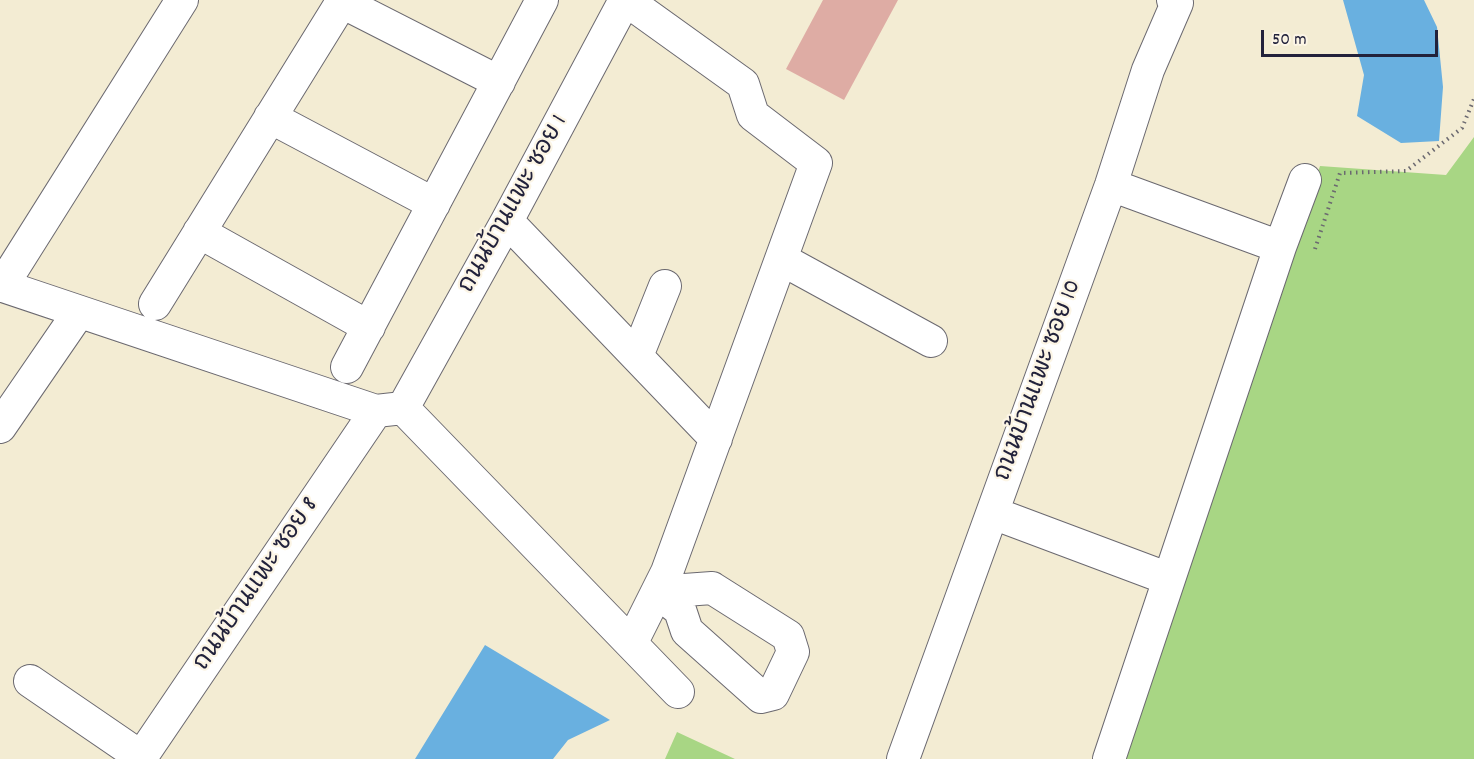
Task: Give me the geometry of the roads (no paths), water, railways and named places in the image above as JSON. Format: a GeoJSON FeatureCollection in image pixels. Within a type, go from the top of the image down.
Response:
{"type":"FeatureCollection","features":[{"type":"Feature","properties":{"kind":"street"},"geometry":{"type":"LineString","coordinates":[[182,0],[1,286],[390,410],[632,642],[678,692]]}},
{"type":"Feature","properties":{"kind":"street"},"geometry":{"type":"LineString","coordinates":[[347,367],[542,0]]}},
{"type":"Feature","properties":{"kind":"street"},"geometry":{"type":"LineString","coordinates":[[626,0],[743,84],[753,115],[816,164],[667,572],[632,642]]}},
{"type":"Feature","properties":{"kind":"street","name":"ถนนบ้านแพะ ซอย 1"},"geometry":{"type":"LineString","coordinates":[[390,410],[507,221],[626,0]]}},
{"type":"Feature","properties":{"kind":"street"},"geometry":{"type":"LineString","coordinates":[[155,304],[343,1],[499,82]]}},
{"type":"Feature","properties":{"kind":"street","name":"ถนนบ้านแพะ ซอย 10"},"geometry":{"type":"LineString","coordinates":[[903,759],[1111,185],[1148,70],[1175,1]]}},
{"type":"Feature","properties":{"kind":"street"},"geometry":{"type":"LineString","coordinates":[[270,117],[434,204]]}},
{"type":"Feature","properties":{"kind":"street"},"geometry":{"type":"LineString","coordinates":[[1108,759],[1280,247],[1305,180]]}},
{"type":"Feature","properties":{"kind":"street"},"geometry":{"type":"LineString","coordinates":[[1111,185],[1280,247]]}},
{"type":"Feature","properties":{"kind":"street"},"geometry":{"type":"LineString","coordinates":[[507,221],[716,439]]}},
{"type":"Feature","properties":{"kind":"street"},"geometry":{"type":"LineString","coordinates":[[199,232],[369,327]]}},
{"type":"Feature","properties":{"kind":"street"},"geometry":{"type":"LineString","coordinates":[[781,259],[931,340]]}},
{"type":"Feature","properties":{"kind":"street"},"geometry":{"type":"LineString","coordinates":[[637,356],[665,286]]}},
{"type":"Feature","properties":{"kind":"street"},"geometry":{"type":"LineString","coordinates":[[0,428],[79,312]]}},
{"type":"Feature","properties":{"kind":"street","name":"ถนนบ้านแพะ ซอย 8"},"geometry":{"type":"LineString","coordinates":[[141,758],[390,410]]}},
{"type":"Feature","properties":{"kind":"street"},"geometry":{"type":"LineString","coordinates":[[993,513],[1169,579]]}},
{"type":"Feature","properties":{"kind":"street"},"geometry":{"type":"LineString","coordinates":[[30,681],[141,758]]}},
{"type":"Feature","properties":{"kind":"water"},"geometry":{"type":"Polygon","coordinates":[[[1343,0],[1424,0],[1437,27],[1443,87],[1439,141],[1401,143],[1357,116],[1364,75],[1343,0]]]}},
{"type":"Feature","properties":{"kind":"water"},"geometry":{"type":"Polygon","coordinates":[[[485,645],[610,720],[568,740],[553,759],[415,759],[485,645]]]}}]}
